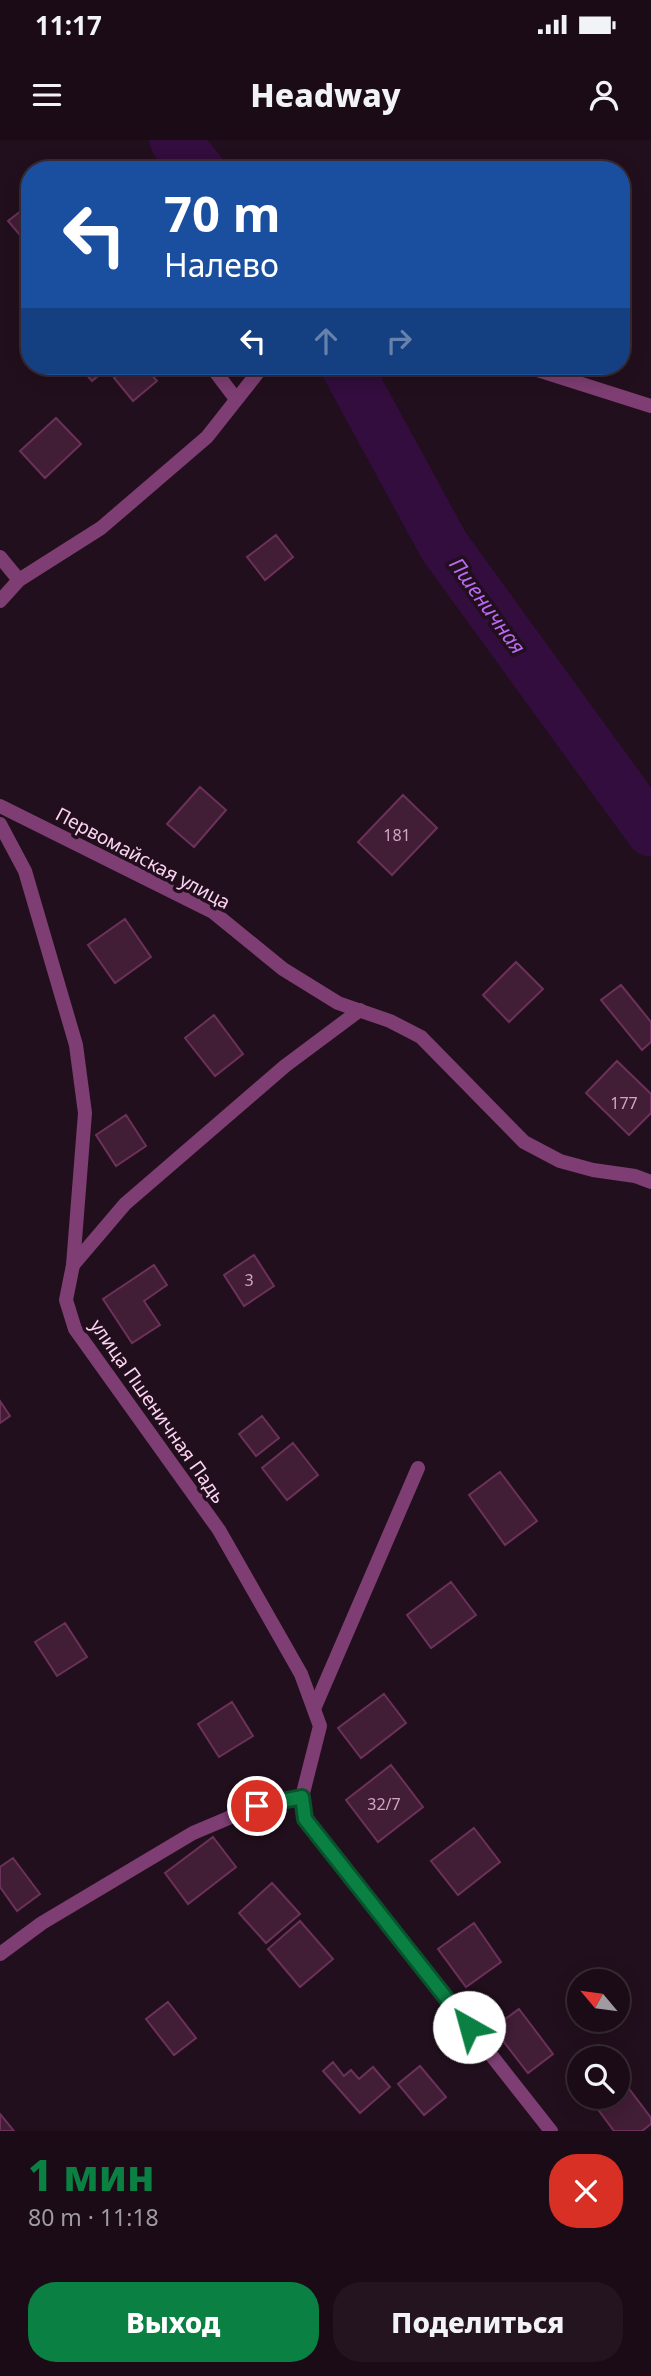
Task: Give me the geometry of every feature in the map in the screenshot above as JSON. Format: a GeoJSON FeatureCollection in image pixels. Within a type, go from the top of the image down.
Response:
{"type":"FeatureCollection","features":[{"type":"Feature","properties":{"kind":"street"},"geometry":{"type":"LineString","coordinates":[[218,375],[236,399]]}},
{"type":"Feature","properties":{"kind":"street"},"geometry":{"type":"LineString","coordinates":[[0,601],[19,580],[101,528],[206,437],[255,375]]}},
{"type":"Feature","properties":{"kind":"street"},"geometry":{"type":"LineString","coordinates":[[553,375],[651,406]]}},
{"type":"Feature","properties":{"kind":"street"},"geometry":{"type":"LineString","coordinates":[[0,557],[19,580]]}},
{"type":"Feature","properties":{"kind":"street","name":"Первомайская улица"},"geometry":{"type":"LineString","coordinates":[[0,806],[213,912],[283,969],[338,1003],[405,1027],[421,1037],[524,1142],[560,1161],[593,1170],[635,1176],[651,1182]]}},
{"type":"Feature","properties":{"kind":"street","name":"улица Пшеничная Падь"},"geometry":{"type":"LineString","coordinates":[[0,824],[25,871],[76,1045],[85,1112],[73,1265],[66,1300],[75,1329],[219,1530],[301,1674],[320,1726],[302,1797]]}},
{"type":"Feature","properties":{"kind":"street"},"geometry":{"type":"LineString","coordinates":[[73,1265],[125,1204],[285,1066],[360,1010]]}},
{"type":"Feature","properties":{"kind":"street"},"geometry":{"type":"LineString","coordinates":[[314,1709],[418,1468]]}},
{"type":"Feature","properties":{"kind":"street"},"geometry":{"type":"LineString","coordinates":[[0,1954],[42,1923],[193,1833],[257,1806],[302,1797],[305,1819],[551,2131]]}},
{"type":"Feature","properties":{"kind":"building"},"geometry":{"type":"Polygon","coordinates":[[[21,211],[21,236],[8,221],[21,211]]]}},
{"type":"Feature","properties":{"kind":"building"},"geometry":{"type":"Polygon","coordinates":[[[87,375],[99,375],[92,381],[87,375]]]}},
{"type":"Feature","properties":{"kind":"building"},"geometry":{"type":"Polygon","coordinates":[[[118,375],[152,375],[157,381],[133,401],[114,378],[118,375]]]}},
{"type":"Feature","properties":{"kind":"building"},"geometry":{"type":"Polygon","coordinates":[[[56,418],[81,444],[45,478],[20,451],[56,418]]]}},
{"type":"Feature","properties":{"kind":"building"},"geometry":{"type":"Polygon","coordinates":[[[276,535],[293,557],[265,580],[247,557],[276,535]]]}},
{"type":"Feature","properties":{"kind":"building"},"geometry":{"type":"Polygon","coordinates":[[[200,787],[226,810],[194,847],[167,824],[200,787]]]}},
{"type":"Feature","properties":{"kind":"building"},"geometry":{"type":"Polygon","coordinates":[[[403,795],[437,828],[392,875],[358,842],[403,795]]]}},
{"type":"Feature","properties":{"kind":"building"},"geometry":{"type":"Polygon","coordinates":[[[125,919],[151,957],[115,983],[88,945],[125,919]]]}},
{"type":"Feature","properties":{"kind":"building"},"geometry":{"type":"Polygon","coordinates":[[[516,962],[543,989],[509,1022],[483,995],[516,962]]]}},
{"type":"Feature","properties":{"kind":"building"},"geometry":{"type":"Polygon","coordinates":[[[621,985],[651,1022],[651,1042],[642,1050],[601,1000],[621,985]]]}},
{"type":"Feature","properties":{"kind":"building"},"geometry":{"type":"Polygon","coordinates":[[[214,1015],[243,1054],[215,1076],[185,1038],[214,1015]]]}},
{"type":"Feature","properties":{"kind":"building"},"geometry":{"type":"Polygon","coordinates":[[[617,1061],[651,1094],[651,1113],[629,1135],[586,1093],[617,1061]]]}},
{"type":"Feature","properties":{"kind":"building"},"geometry":{"type":"Polygon","coordinates":[[[126,1115],[146,1146],[116,1166],[96,1135],[126,1115]]]}},
{"type":"Feature","properties":{"kind":"building"},"geometry":{"type":"Polygon","coordinates":[[[254,1255],[274,1286],[244,1306],[224,1275],[254,1255]]]}},
{"type":"Feature","properties":{"kind":"building"},"geometry":{"type":"Polygon","coordinates":[[[154,1265],[167,1285],[144,1301],[160,1325],[132,1343],[103,1299],[154,1265]]]}},
{"type":"Feature","properties":{"kind":"building"},"geometry":{"type":"Polygon","coordinates":[[[0,1401],[10,1416],[0,1423],[0,1401]]]}},
{"type":"Feature","properties":{"kind":"building"},"geometry":{"type":"Polygon","coordinates":[[[262,1416],[279,1438],[256,1456],[239,1434],[262,1416]]]}},
{"type":"Feature","properties":{"kind":"building"},"geometry":{"type":"Polygon","coordinates":[[[293,1443],[318,1475],[287,1500],[262,1468],[293,1443]]]}},
{"type":"Feature","properties":{"kind":"building"},"geometry":{"type":"Polygon","coordinates":[[[500,1472],[537,1521],[505,1545],[469,1495],[500,1472]]]}},
{"type":"Feature","properties":{"kind":"building"},"geometry":{"type":"Polygon","coordinates":[[[451,1582],[476,1615],[431,1648],[407,1615],[451,1582]]]}},
{"type":"Feature","properties":{"kind":"building"},"geometry":{"type":"Polygon","coordinates":[[[65,1623],[87,1657],[57,1676],[35,1642],[65,1623]]]}},
{"type":"Feature","properties":{"kind":"building"},"geometry":{"type":"Polygon","coordinates":[[[384,1694],[406,1723],[361,1758],[338,1728],[384,1694]]]}},
{"type":"Feature","properties":{"kind":"building"},"geometry":{"type":"Polygon","coordinates":[[[232,1702],[253,1736],[219,1757],[198,1724],[232,1702]]]}},
{"type":"Feature","properties":{"kind":"building"},"geometry":{"type":"Polygon","coordinates":[[[391,1765],[423,1807],[378,1842],[346,1800],[391,1765]]]}},
{"type":"Feature","properties":{"kind":"building"},"geometry":{"type":"Polygon","coordinates":[[[474,1828],[500,1862],[458,1895],[431,1861],[474,1828]]]}},
{"type":"Feature","properties":{"kind":"building"},"geometry":{"type":"Polygon","coordinates":[[[213,1837],[236,1867],[188,1904],[165,1873],[213,1837]]]}},
{"type":"Feature","properties":{"kind":"building"},"geometry":{"type":"Polygon","coordinates":[[[13,1858],[40,1894],[17,1911],[0,1887],[0,1867],[13,1858]]]}},
{"type":"Feature","properties":{"kind":"building"},"geometry":{"type":"Polygon","coordinates":[[[272,1883],[300,1914],[266,1943],[239,1913],[272,1883]]]}},
{"type":"Feature","properties":{"kind":"building"},"geometry":{"type":"Polygon","coordinates":[[[300,1921],[333,1959],[300,1987],[268,1949],[300,1921]]]}},
{"type":"Feature","properties":{"kind":"building"},"geometry":{"type":"Polygon","coordinates":[[[474,1923],[501,1962],[466,1987],[438,1949],[474,1923]]]}},
{"type":"Feature","properties":{"kind":"building"},"geometry":{"type":"Polygon","coordinates":[[[168,2002],[196,2038],[174,2055],[146,2019],[168,2002]]]}},
{"type":"Feature","properties":{"kind":"building"},"geometry":{"type":"Polygon","coordinates":[[[519,2009],[553,2054],[528,2073],[493,2028],[519,2009]]]}},
{"type":"Feature","properties":{"kind":"building"},"geometry":{"type":"Polygon","coordinates":[[[333,2062],[344,2076],[351,2070],[359,2079],[373,2067],[390,2087],[360,2113],[323,2071],[333,2062]]]}},
{"type":"Feature","properties":{"kind":"building"},"geometry":{"type":"Polygon","coordinates":[[[420,2066],[446,2097],[424,2115],[398,2084],[420,2066]]]}},
{"type":"Feature","properties":{"kind":"building"},"geometry":{"type":"Polygon","coordinates":[[[630,2090],[651,2118],[651,2124],[642,2131],[614,2131],[598,2109],[630,2109],[630,2090]]]}},
{"type":"Feature","properties":{"kind":"building"},"geometry":{"type":"Polygon","coordinates":[[[0,2114],[14,2131],[0,2131],[0,2114]]]}},
{"type":"Feature","properties":{"kind":"waterway","name":"Пшеничная"},"geometry":{"type":"LineString","coordinates":[[175,140],[192,161]]}},
{"type":"Feature","properties":{"kind":"waterway","name":"Пшеничная"},"geometry":{"type":"LineString","coordinates":[[351,375],[444,546],[651,831]]}},
{"type":"Feature","properties":{"kind":"route"},"geometry":{"type":"LineString","coordinates":[[257,1806],[302,1797],[305,1819],[469,2027]]}}]}
